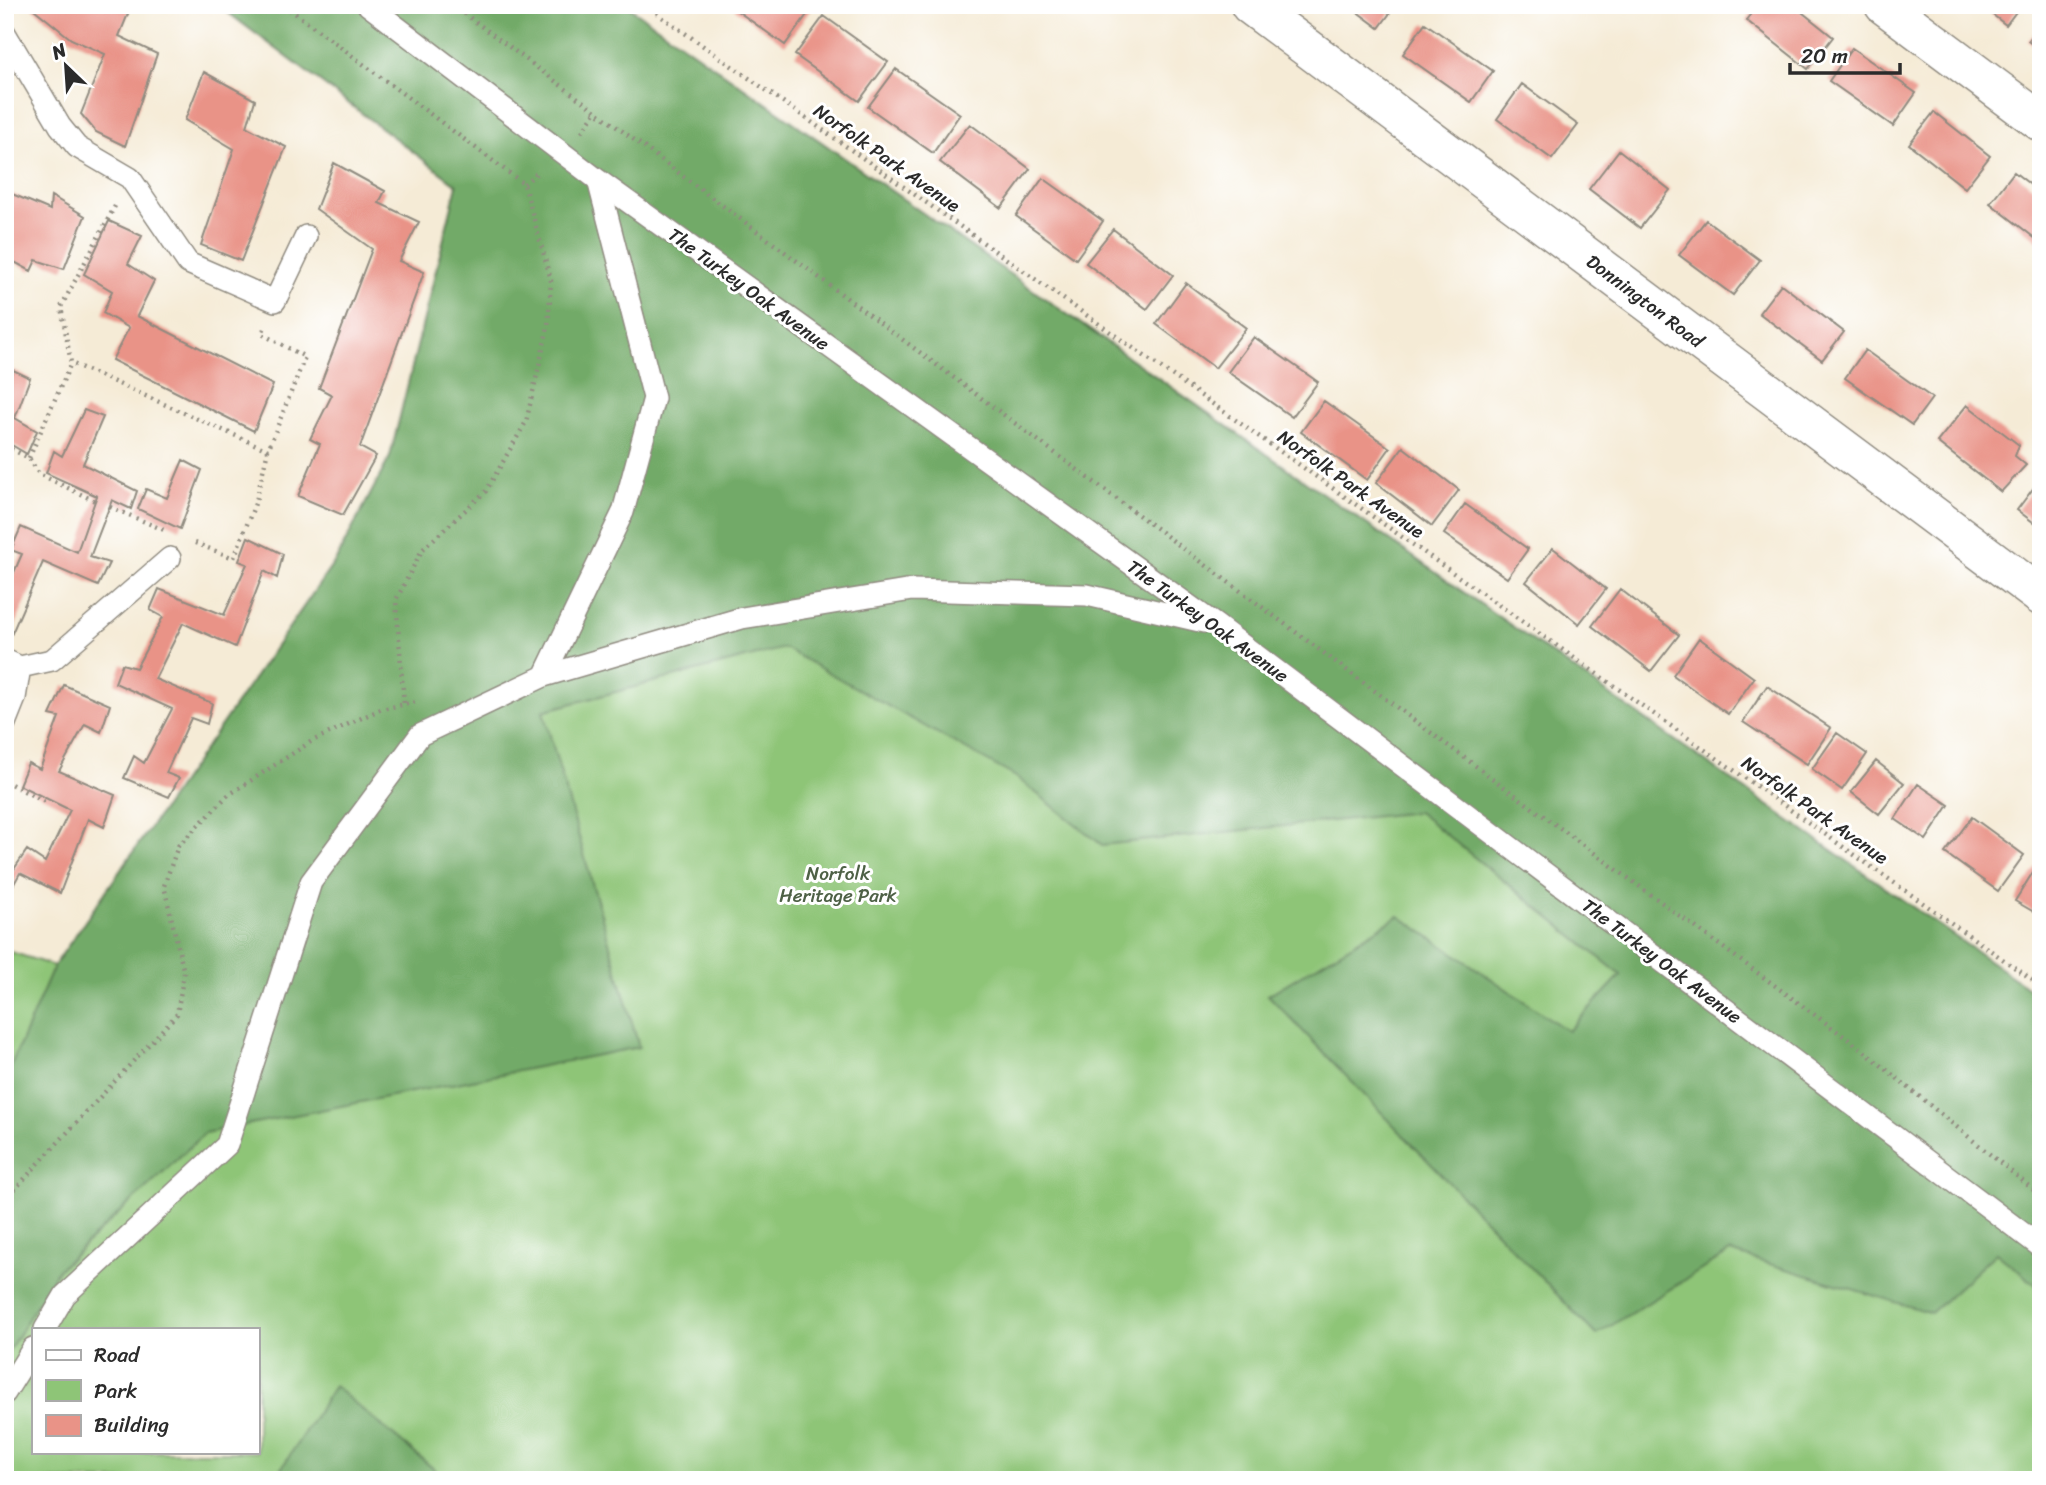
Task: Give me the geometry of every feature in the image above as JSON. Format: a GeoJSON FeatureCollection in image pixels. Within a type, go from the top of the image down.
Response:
{"type":"FeatureCollection","features":[{"type":"Feature","properties":{"kind":"street","name":"Donnington Road"},"geometry":{"type":"LineString","coordinates":[[1250,5],[2041,596]]}},
{"type":"Feature","properties":{"kind":"street"},"geometry":{"type":"LineString","coordinates":[[1884,5],[2041,122]]}},
{"type":"Feature","properties":{"kind":"lane","name":"The Turkey Oak Avenue"},"geometry":{"type":"LineString","coordinates":[[368,5],[598,180],[1216,625],[2041,1247]]}},
{"type":"Feature","properties":{"kind":"lane"},"geometry":{"type":"LineString","coordinates":[[5,33],[60,126],[77,147],[130,178],[188,263],[275,301],[306,236]]}},
{"type":"Feature","properties":{"kind":"lane"},"geometry":{"type":"LineString","coordinates":[[544,676],[623,512],[654,398],[598,180]]}},
{"type":"Feature","properties":{"kind":"lane"},"geometry":{"type":"LineString","coordinates":[[5,723],[15,698],[13,664],[52,660],[170,558]]}},
{"type":"Feature","properties":{"kind":"lane"},"geometry":{"type":"LineString","coordinates":[[46,1328],[65,1295],[227,1144],[312,882],[420,735],[544,676],[741,618],[912,590],[1087,595],[1216,625]]}},
{"type":"Feature","properties":{"kind":"lane"},"geometry":{"type":"LineString","coordinates":[[5,1393],[32,1350]]}},
{"type":"Feature","properties":{"kind":"path"},"geometry":{"type":"LineString","coordinates":[[284,5],[524,184],[551,280],[548,327],[526,422],[486,491],[422,550],[396,600],[404,704]]}},
{"type":"Feature","properties":{"kind":"path"},"geometry":{"type":"LineString","coordinates":[[453,5],[1485,773],[1860,1048],[2041,1196]]}},
{"type":"Feature","properties":{"kind":"path","name":"Norfolk Park Avenue"},"geometry":{"type":"LineString","coordinates":[[646,5],[2041,986]]}},
{"type":"Feature","properties":{"kind":"path"},"geometry":{"type":"LineString","coordinates":[[29,458],[71,363],[61,307],[130,178]]}},
{"type":"Feature","properties":{"kind":"path"},"geometry":{"type":"LineString","coordinates":[[190,541],[234,558],[256,501],[268,450],[305,357],[262,334],[275,301]]}},
{"type":"Feature","properties":{"kind":"path"},"geometry":{"type":"LineString","coordinates":[[71,363],[268,450]]}},
{"type":"Feature","properties":{"kind":"path"},"geometry":{"type":"LineString","coordinates":[[5,446],[29,458],[38,474],[95,501]]}},
{"type":"Feature","properties":{"kind":"path"},"geometry":{"type":"LineString","coordinates":[[110,507],[167,531]]}},
{"type":"Feature","properties":{"kind":"path"},"geometry":{"type":"LineString","coordinates":[[5,539],[10,544]]}},
{"type":"Feature","properties":{"kind":"path"},"geometry":{"type":"LineString","coordinates":[[5,1209],[15,1189],[177,1014],[184,973],[164,886],[178,846],[227,796],[312,741],[381,709],[430,699]]}},
{"type":"Feature","properties":{"kind":"path"},"geometry":{"type":"LineString","coordinates":[[5,781],[47,803]]}},
{"type":"Feature","properties":{"kind":"green space","name":"Norfolk Heritage Park"},"geometry":{"type":"Polygon","coordinates":[[[218,5],[626,5],[2041,997],[2041,1480],[5,1480],[5,950],[54,966],[336,560],[390,457],[457,185],[218,5]]]}},
{"type":"Feature","properties":{"kind":"green space"},"geometry":{"type":"Polygon","coordinates":[[[218,5],[626,5],[2041,997],[2041,1289],[1996,1253],[1931,1313],[1730,1252],[1596,1335],[1268,995],[1399,916],[1568,1031],[1621,975],[1418,812],[1102,845],[1016,777],[784,648],[543,711],[639,1047],[205,1133],[57,1271],[5,1357],[5,1079],[54,966],[336,560],[390,457],[457,185],[218,5]]]}},
{"type":"Feature","properties":{"kind":"green space"},"geometry":{"type":"Polygon","coordinates":[[[334,1386],[447,1480],[274,1480],[334,1386]]]}},
{"type":"Feature","properties":{"kind":"building"},"geometry":{"type":"Polygon","coordinates":[[[29,5],[123,5],[130,9],[119,36],[157,54],[125,146],[96,132],[81,114],[105,54],[71,39],[29,5]]]}},
{"type":"Feature","properties":{"kind":"building"},"geometry":{"type":"Polygon","coordinates":[[[729,5],[814,5],[785,45],[729,5]]]}},
{"type":"Feature","properties":{"kind":"building"},"geometry":{"type":"Polygon","coordinates":[[[1348,5],[1396,5],[1379,28],[1348,5]]]}},
{"type":"Feature","properties":{"kind":"building"},"geometry":{"type":"Polygon","coordinates":[[[1758,5],[1793,5],[1833,37],[1808,69],[1746,20],[1758,5]]]}},
{"type":"Feature","properties":{"kind":"building"},"geometry":{"type":"Polygon","coordinates":[[[1980,5],[2021,5],[2006,25],[1980,5]]]}},
{"type":"Feature","properties":{"kind":"building"},"geometry":{"type":"Polygon","coordinates":[[[824,16],[888,62],[859,101],[795,55],[824,16]]]}},
{"type":"Feature","properties":{"kind":"building"},"geometry":{"type":"Polygon","coordinates":[[[1425,23],[1493,71],[1471,102],[1403,54],[1425,23]]]}},
{"type":"Feature","properties":{"kind":"building"},"geometry":{"type":"Polygon","coordinates":[[[2041,25],[2041,51],[2028,41],[2041,25]]]}},
{"type":"Feature","properties":{"kind":"building"},"geometry":{"type":"Polygon","coordinates":[[[1852,48],[1916,93],[1893,126],[1829,81],[1852,48]]]}},
{"type":"Feature","properties":{"kind":"building"},"geometry":{"type":"Polygon","coordinates":[[[896,69],[960,114],[933,153],[868,107],[896,69]]]}},
{"type":"Feature","properties":{"kind":"building"},"geometry":{"type":"Polygon","coordinates":[[[204,72],[255,100],[247,127],[286,147],[241,261],[201,245],[234,149],[185,120],[204,72]]]}},
{"type":"Feature","properties":{"kind":"building"},"geometry":{"type":"Polygon","coordinates":[[[1522,84],[1578,125],[1552,159],[1497,119],[1522,84]]]}},
{"type":"Feature","properties":{"kind":"building"},"geometry":{"type":"Polygon","coordinates":[[[1934,112],[1990,156],[1965,188],[1909,144],[1934,112]]]}},
{"type":"Feature","properties":{"kind":"building"},"geometry":{"type":"Polygon","coordinates":[[[970,124],[1030,169],[1001,208],[940,162],[970,124]]]}},
{"type":"Feature","properties":{"kind":"building"},"geometry":{"type":"Polygon","coordinates":[[[1619,150],[1670,190],[1640,228],[1589,189],[1619,150]]]}},
{"type":"Feature","properties":{"kind":"building"},"geometry":{"type":"Polygon","coordinates":[[[334,163],[385,191],[379,203],[419,222],[399,261],[424,272],[360,447],[376,456],[343,515],[298,496],[320,444],[310,439],[332,395],[319,388],[372,249],[316,209],[334,163]]]}},
{"type":"Feature","properties":{"kind":"building"},"geometry":{"type":"Polygon","coordinates":[[[2014,172],[2041,193],[2041,243],[1990,203],[2014,172]]]}},
{"type":"Feature","properties":{"kind":"building"},"geometry":{"type":"Polygon","coordinates":[[[1043,178],[1103,221],[1076,259],[1016,216],[1043,178]]]}},
{"type":"Feature","properties":{"kind":"building"},"geometry":{"type":"Polygon","coordinates":[[[5,191],[50,210],[51,196],[85,216],[64,269],[36,260],[31,271],[5,257],[5,191]]]}},
{"type":"Feature","properties":{"kind":"building"},"geometry":{"type":"Polygon","coordinates":[[[1706,220],[1760,260],[1733,295],[1679,255],[1706,220]]]}},
{"type":"Feature","properties":{"kind":"building"},"geometry":{"type":"Polygon","coordinates":[[[109,221],[142,236],[128,264],[154,281],[137,316],[273,385],[254,431],[112,360],[129,328],[103,313],[112,291],[84,274],[109,221]]]}},
{"type":"Feature","properties":{"kind":"building"},"geometry":{"type":"Polygon","coordinates":[[[1113,229],[1173,275],[1147,309],[1086,263],[1113,229]]]}},
{"type":"Feature","properties":{"kind":"building"},"geometry":{"type":"Polygon","coordinates":[[[1186,283],[1246,328],[1215,368],[1156,324],[1186,283]]]}},
{"type":"Feature","properties":{"kind":"building"},"geometry":{"type":"Polygon","coordinates":[[[1781,284],[1844,332],[1822,360],[1759,313],[1781,284]]]}},
{"type":"Feature","properties":{"kind":"building"},"geometry":{"type":"Polygon","coordinates":[[[1254,337],[1318,382],[1292,417],[1228,372],[1254,337]]]}},
{"type":"Feature","properties":{"kind":"building"},"geometry":{"type":"Polygon","coordinates":[[[1865,350],[1932,398],[1912,425],[1845,378],[1865,350]]]}},
{"type":"Feature","properties":{"kind":"building"},"geometry":{"type":"Polygon","coordinates":[[[13,370],[30,378],[15,418],[37,431],[27,454],[5,441],[5,386],[13,370]]]}},
{"type":"Feature","properties":{"kind":"building"},"geometry":{"type":"Polygon","coordinates":[[[1324,401],[1390,448],[1367,480],[1301,432],[1324,401]]]}},
{"type":"Feature","properties":{"kind":"building"},"geometry":{"type":"Polygon","coordinates":[[[1967,405],[2019,445],[2015,456],[2026,465],[2001,492],[1937,442],[1967,405]]]}},
{"type":"Feature","properties":{"kind":"building"},"geometry":{"type":"Polygon","coordinates":[[[84,410],[103,417],[83,464],[137,491],[131,509],[112,500],[90,557],[109,563],[98,586],[43,562],[9,640],[5,637],[5,593],[22,554],[11,550],[21,527],[77,552],[97,496],[46,473],[54,451],[62,456],[84,410]]]}},
{"type":"Feature","properties":{"kind":"building"},"geometry":{"type":"Polygon","coordinates":[[[1403,447],[1459,490],[1432,526],[1376,483],[1403,447]]]}},
{"type":"Feature","properties":{"kind":"building"},"geometry":{"type":"Polygon","coordinates":[[[183,460],[202,470],[180,529],[138,509],[146,489],[167,498],[183,460]]]}},
{"type":"Feature","properties":{"kind":"building"},"geometry":{"type":"Polygon","coordinates":[[[2041,478],[2041,528],[2017,510],[2041,478]]]}},
{"type":"Feature","properties":{"kind":"building"},"geometry":{"type":"Polygon","coordinates":[[[1465,504],[1528,549],[1507,578],[1444,534],[1465,504]]]}},
{"type":"Feature","properties":{"kind":"building"},"geometry":{"type":"Polygon","coordinates":[[[248,537],[283,554],[277,578],[264,571],[235,647],[183,623],[155,679],[212,703],[207,724],[191,718],[166,773],[179,778],[169,797],[124,778],[134,756],[144,763],[172,709],[115,683],[122,664],[136,668],[163,617],[150,610],[159,589],[224,615],[247,564],[239,561],[248,537]]]}},
{"type":"Feature","properties":{"kind":"building"},"geometry":{"type":"Polygon","coordinates":[[[1553,548],[1606,589],[1579,624],[1526,582],[1553,548]]]}},
{"type":"Feature","properties":{"kind":"building"},"geometry":{"type":"Polygon","coordinates":[[[1620,589],[1679,635],[1651,671],[1592,626],[1620,589]]]}},
{"type":"Feature","properties":{"kind":"building"},"geometry":{"type":"Polygon","coordinates":[[[1699,638],[1754,678],[1728,714],[1673,675],[1699,638]]]}},
{"type":"Feature","properties":{"kind":"building"},"geometry":{"type":"Polygon","coordinates":[[[64,685],[110,705],[101,732],[85,724],[59,771],[115,795],[104,827],[88,819],[60,893],[20,873],[5,900],[5,869],[12,872],[27,850],[45,862],[70,810],[19,785],[28,763],[40,769],[59,717],[50,715],[64,685]]]}},
{"type":"Feature","properties":{"kind":"building"},"geometry":{"type":"Polygon","coordinates":[[[1767,686],[1831,728],[1807,764],[1743,722],[1767,686]]]}},
{"type":"Feature","properties":{"kind":"building"},"geometry":{"type":"Polygon","coordinates":[[[1837,733],[1867,754],[1842,790],[1812,769],[1837,733]]]}},
{"type":"Feature","properties":{"kind":"building"},"geometry":{"type":"Polygon","coordinates":[[[1876,761],[1904,783],[1879,814],[1851,792],[1876,761]]]}},
{"type":"Feature","properties":{"kind":"building"},"geometry":{"type":"Polygon","coordinates":[[[1918,784],[1949,805],[1926,840],[1895,819],[1918,784]]]}},
{"type":"Feature","properties":{"kind":"building"},"geometry":{"type":"Polygon","coordinates":[[[1972,817],[2024,855],[1998,891],[1945,853],[1972,817]]]}},
{"type":"Feature","properties":{"kind":"building"},"geometry":{"type":"Polygon","coordinates":[[[2038,864],[2041,866],[2041,916],[2015,901],[2038,864]]]}}]}
